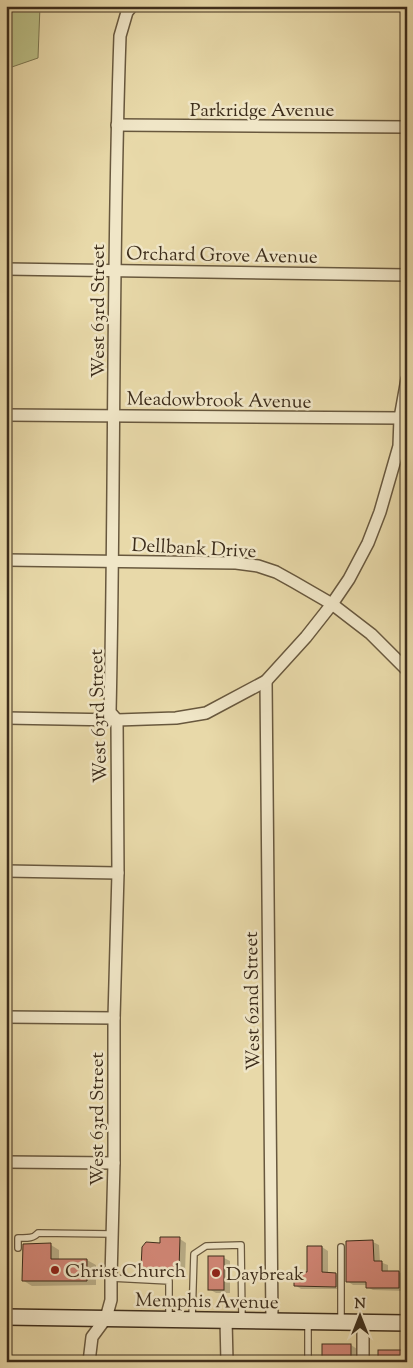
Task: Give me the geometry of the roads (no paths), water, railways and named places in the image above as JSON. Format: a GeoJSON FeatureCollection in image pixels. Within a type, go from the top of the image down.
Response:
{"type":"FeatureCollection","features":[{"type":"Feature","properties":{"kind":"main road","name":"Memphis Avenue"},"geometry":{"type":"LineString","coordinates":[[6,1316],[407,1323]]}},
{"type":"Feature","properties":{"kind":"street","name":"West 63rd Street"},"geometry":{"type":"LineString","coordinates":[[89,1362],[92,1337],[106,1318],[111,1300],[114,1163],[114,1018],[118,873],[117,720],[110,712],[113,562],[114,270],[120,36],[127,12],[132,6]]}},
{"type":"Feature","properties":{"kind":"street","name":"Parkridge Avenue"},"geometry":{"type":"LineString","coordinates":[[117,125],[407,128]]}},
{"type":"Feature","properties":{"kind":"street","name":"Orchard Grove Avenue"},"geometry":{"type":"LineString","coordinates":[[6,269],[407,274]]}},
{"type":"Feature","properties":{"kind":"street"},"geometry":{"type":"LineString","coordinates":[[6,718],[117,720],[176,718],[206,713],[266,681],[332,604],[353,572],[368,543],[380,512],[399,446],[400,418],[407,379]]}},
{"type":"Feature","properties":{"kind":"street","name":"Meadowbrook Avenue"},"geometry":{"type":"LineString","coordinates":[[6,415],[400,418]]}},
{"type":"Feature","properties":{"kind":"street","name":"Dellbank Drive"},"geometry":{"type":"LineString","coordinates":[[6,560],[236,563],[258,566],[276,572],[332,604],[371,634],[407,670]]}},
{"type":"Feature","properties":{"kind":"street","name":"West 62nd Street"},"geometry":{"type":"LineString","coordinates":[[266,681],[272,1322]]}},
{"type":"Feature","properties":{"kind":"street"},"geometry":{"type":"LineString","coordinates":[[6,872],[118,873]]}},
{"type":"Feature","properties":{"kind":"street"},"geometry":{"type":"LineString","coordinates":[[6,1017],[114,1018]]}},
{"type":"Feature","properties":{"kind":"street"},"geometry":{"type":"LineString","coordinates":[[6,1162],[114,1163]]}},
{"type":"Feature","properties":{"kind":"street"},"geometry":{"type":"LineString","coordinates":[[226,1320],[226,1362]]}},
{"type":"Feature","properties":{"kind":"street"},"geometry":{"type":"LineString","coordinates":[[363,1323],[363,1362]]}},
{"type":"Feature","properties":{"kind":"lane"},"geometry":{"type":"LineString","coordinates":[[18,1248],[18,1238],[32,1237],[38,1233],[112,1234]]}},
{"type":"Feature","properties":{"kind":"lane"},"geometry":{"type":"LineString","coordinates":[[192,1320],[194,1254],[206,1246],[241,1245],[242,1321]]}},
{"type":"Feature","properties":{"kind":"lane"},"geometry":{"type":"LineString","coordinates":[[340,1247],[341,1322]]}},
{"type":"Feature","properties":{"kind":"lane"},"geometry":{"type":"LineString","coordinates":[[111,1278],[169,1281],[169,1319]]}},
{"type":"Feature","properties":{"kind":"lane"},"geometry":{"type":"LineString","coordinates":[[308,1322],[308,1362]]}},
{"type":"Feature","properties":{"kind":"place","name":"Christ Church"},"geometry":{"type":"Point","coordinates":[55,1270]}},
{"type":"Feature","properties":{"kind":"place","name":"Daybreak"},"geometry":{"type":"Point","coordinates":[216,1273]}}]}
